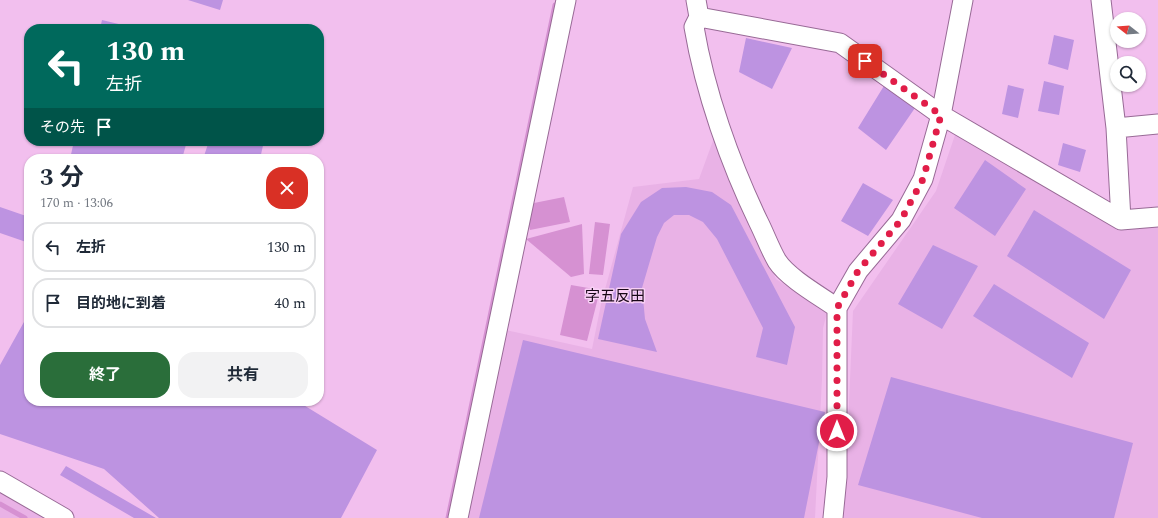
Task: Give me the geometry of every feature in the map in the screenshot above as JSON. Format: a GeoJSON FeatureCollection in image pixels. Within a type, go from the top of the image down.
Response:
{"type":"FeatureCollection","features":[{"type":"Feature","properties":{"kind":"street"},"geometry":{"type":"LineString","coordinates":[[458,518],[566,0]]}},
{"type":"Feature","properties":{"kind":"street"},"geometry":{"type":"LineString","coordinates":[[834,518],[837,477],[837,308],[858,271],[901,220],[923,179],[941,115],[963,0]]}},
{"type":"Feature","properties":{"kind":"street"},"geometry":{"type":"LineString","coordinates":[[1101,0],[1116,128],[1121,220]]}},
{"type":"Feature","properties":{"kind":"street"},"geometry":{"type":"LineString","coordinates":[[837,308],[797,280],[778,262],[744,193],[716,113],[697,48],[694,27],[698,9],[840,43],[941,115],[1121,220],[1158,217]]}},
{"type":"Feature","properties":{"kind":"street"},"geometry":{"type":"LineString","coordinates":[[1116,128],[1158,124]]}},
{"type":"Feature","properties":{"kind":"street"},"geometry":{"type":"LineString","coordinates":[[0,481],[64,518]]}},
{"type":"Feature","properties":{"kind":"shaded area"},"geometry":{"type":"Polygon","coordinates":[[[956,132],[1116,227],[1158,222],[1158,518],[844,518],[853,311],[936,191],[956,132]]]}},
{"type":"Feature","properties":{"kind":"shaded area"},"geometry":{"type":"Polygon","coordinates":[[[714,138],[776,279],[827,313],[823,328],[815,518],[467,518],[506,330],[592,349],[601,304],[633,187],[699,179],[714,138]]]}},
{"type":"Feature","properties":{"kind":"shaded area"},"geometry":{"type":"Polygon","coordinates":[[[564,197],[570,222],[530,230],[524,205],[564,197]]]}},
{"type":"Feature","properties":{"kind":"shaded area"},"geometry":{"type":"Polygon","coordinates":[[[595,222],[610,224],[603,275],[589,274],[595,222]]]}},
{"type":"Feature","properties":{"kind":"shaded area"},"geometry":{"type":"Polygon","coordinates":[[[582,224],[584,274],[571,277],[526,239],[582,224]]]}},
{"type":"Feature","properties":{"kind":"shaded area"},"geometry":{"type":"Polygon","coordinates":[[[571,285],[600,290],[587,341],[560,335],[571,285]]]}},
{"type":"Feature","properties":{"kind":"shaded area"},"geometry":{"type":"Polygon","coordinates":[[[0,481],[64,518],[0,518],[0,481]]]}},
{"type":"Feature","properties":{"kind":"building"},"geometry":{"type":"Polygon","coordinates":[[[188,0],[223,0],[220,10],[188,0]]]}},
{"type":"Feature","properties":{"kind":"building"},"geometry":{"type":"Polygon","coordinates":[[[102,20],[118,24],[101,24],[102,20]]]}},
{"type":"Feature","properties":{"kind":"building"},"geometry":{"type":"Polygon","coordinates":[[[1054,35],[1074,40],[1068,70],[1048,64],[1054,35]]]}},
{"type":"Feature","properties":{"kind":"building"},"geometry":{"type":"Polygon","coordinates":[[[746,38],[792,48],[772,89],[739,72],[746,38]]]}},
{"type":"Feature","properties":{"kind":"building"},"geometry":{"type":"Polygon","coordinates":[[[887,81],[917,105],[886,150],[858,128],[887,81]]]}},
{"type":"Feature","properties":{"kind":"building"},"geometry":{"type":"Polygon","coordinates":[[[1044,81],[1064,86],[1059,115],[1038,111],[1044,81]]]}},
{"type":"Feature","properties":{"kind":"building"},"geometry":{"type":"Polygon","coordinates":[[[1008,85],[1024,89],[1018,118],[1002,114],[1008,85]]]}},
{"type":"Feature","properties":{"kind":"building"},"geometry":{"type":"Polygon","coordinates":[[[1063,143],[1086,150],[1080,172],[1058,165],[1063,143]]]}},
{"type":"Feature","properties":{"kind":"building"},"geometry":{"type":"Polygon","coordinates":[[[73,146],[186,146],[183,154],[71,154],[73,146]]]}},
{"type":"Feature","properties":{"kind":"building"},"geometry":{"type":"Polygon","coordinates":[[[207,146],[263,146],[261,154],[205,154],[207,146]]]}},
{"type":"Feature","properties":{"kind":"building"},"geometry":{"type":"Polygon","coordinates":[[[985,160],[1026,189],[995,236],[954,208],[985,160]]]}},
{"type":"Feature","properties":{"kind":"building"},"geometry":{"type":"Polygon","coordinates":[[[863,183],[893,200],[868,236],[841,221],[863,183]]]}},
{"type":"Feature","properties":{"kind":"building"},"geometry":{"type":"Polygon","coordinates":[[[686,187],[712,192],[731,205],[795,327],[787,365],[756,357],[763,328],[717,239],[703,222],[689,215],[674,215],[664,223],[657,237],[642,288],[645,319],[657,352],[598,339],[621,234],[641,202],[662,188],[686,187]]]}},
{"type":"Feature","properties":{"kind":"building"},"geometry":{"type":"Polygon","coordinates":[[[0,207],[24,215],[24,241],[0,233],[0,207]]]}},
{"type":"Feature","properties":{"kind":"building"},"geometry":{"type":"Polygon","coordinates":[[[1034,210],[1131,270],[1104,319],[1007,256],[1034,210]]]}},
{"type":"Feature","properties":{"kind":"building"},"geometry":{"type":"Polygon","coordinates":[[[933,245],[978,266],[942,329],[898,304],[933,245]]]}},
{"type":"Feature","properties":{"kind":"building"},"geometry":{"type":"Polygon","coordinates":[[[994,284],[1089,343],[1072,378],[973,316],[994,284]]]}},
{"type":"Feature","properties":{"kind":"building"},"geometry":{"type":"Polygon","coordinates":[[[24,322],[24,406],[305,406],[377,450],[341,518],[159,518],[104,469],[0,434],[0,365],[24,322]]]}},
{"type":"Feature","properties":{"kind":"building"},"geometry":{"type":"Polygon","coordinates":[[[523,340],[825,412],[804,518],[479,518],[523,340]]]}},
{"type":"Feature","properties":{"kind":"building"},"geometry":{"type":"Polygon","coordinates":[[[891,377],[1133,443],[1114,518],[982,518],[858,485],[891,377]]]}},
{"type":"Feature","properties":{"kind":"building"},"geometry":{"type":"Polygon","coordinates":[[[66,466],[156,518],[134,518],[60,475],[66,466]]]}},
{"type":"Feature","properties":{"kind":"waterway"},"geometry":{"type":"LineString","coordinates":[[448,518],[555,5]]}},
{"type":"Feature","properties":{"kind":"waterway"},"geometry":{"type":"LineString","coordinates":[[0,504],[25,518]]}},
{"type":"Feature","properties":{"kind":"district","name":"字五反田"},"geometry":{"type":"Point","coordinates":[615,296]}},
{"type":"Feature","properties":{"kind":"route"},"geometry":{"type":"LineString","coordinates":[[837,431],[837,308],[858,271],[901,220],[923,179],[941,115],[865,61]]}}]}
